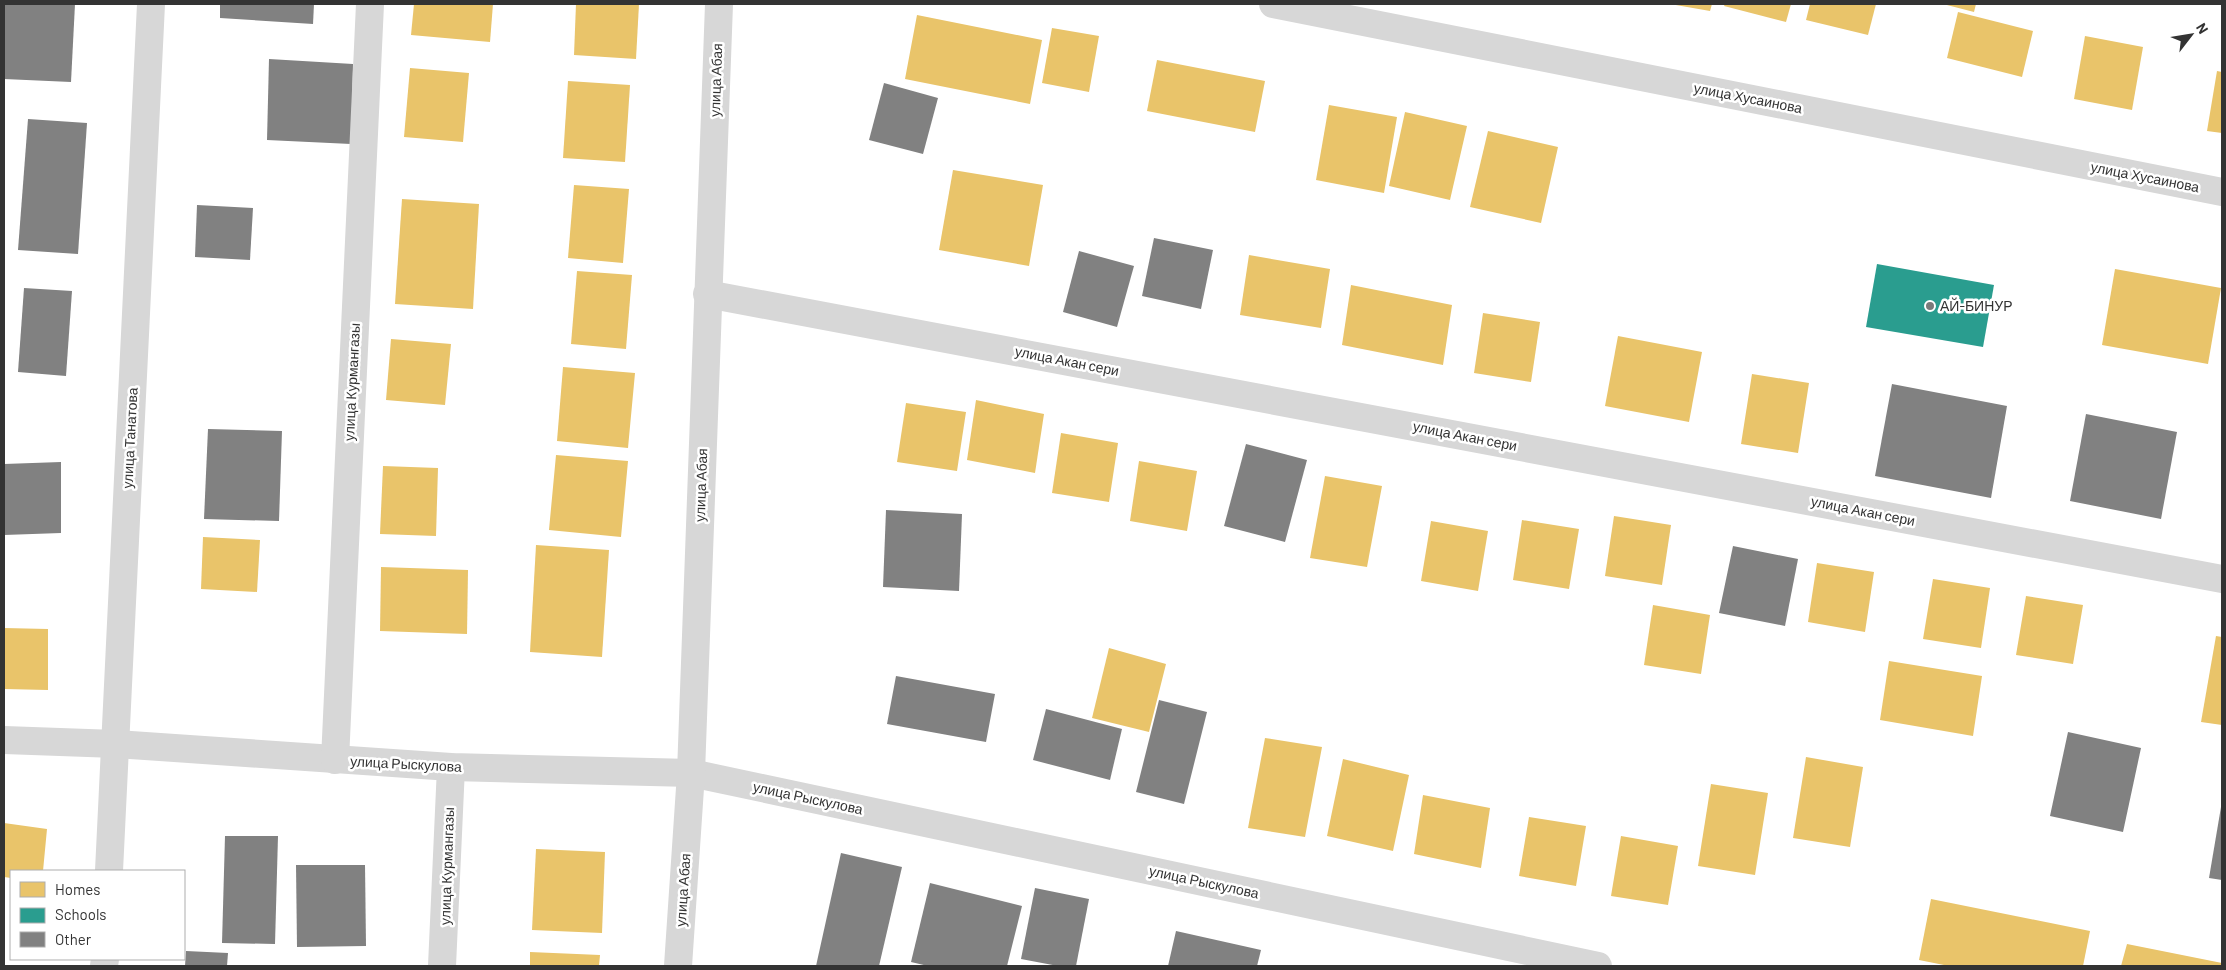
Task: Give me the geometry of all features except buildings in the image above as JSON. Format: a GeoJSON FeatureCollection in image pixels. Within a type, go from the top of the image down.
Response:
{"type":"FeatureCollection","features":[{"type":"Feature","properties":{"kind":"street","name":"улица Танатова"},"geometry":{"type":"LineString","coordinates":[[109,870],[151,4]]}},
{"type":"Feature","properties":{"kind":"street","name":"улица Курмангазы"},"geometry":{"type":"LineString","coordinates":[[335,760],[370,4]]}},
{"type":"Feature","properties":{"kind":"street","name":"улица Абая"},"geometry":{"type":"LineString","coordinates":[[678,966],[691,773],[719,4]]}},
{"type":"Feature","properties":{"kind":"street","name":"улица Хусаинова"},"geometry":{"type":"LineString","coordinates":[[1273,4],[2222,192]]}},
{"type":"Feature","properties":{"kind":"street","name":"улица Акан сери"},"geometry":{"type":"LineString","coordinates":[[707,294],[2222,579]]}},
{"type":"Feature","properties":{"kind":"street","name":"улица Рыскулова"},"geometry":{"type":"LineString","coordinates":[[4,740],[116,744],[451,767],[691,773],[1587,965]]}},
{"type":"Feature","properties":{"kind":"street","name":"улица Курмангазы"},"geometry":{"type":"LineString","coordinates":[[442,966],[451,767]]}},
{"type":"Feature","properties":{"kind":"place","name":"АЙ-БИНУР"},"geometry":{"type":"Point","coordinates":[1930,306]}}]}
